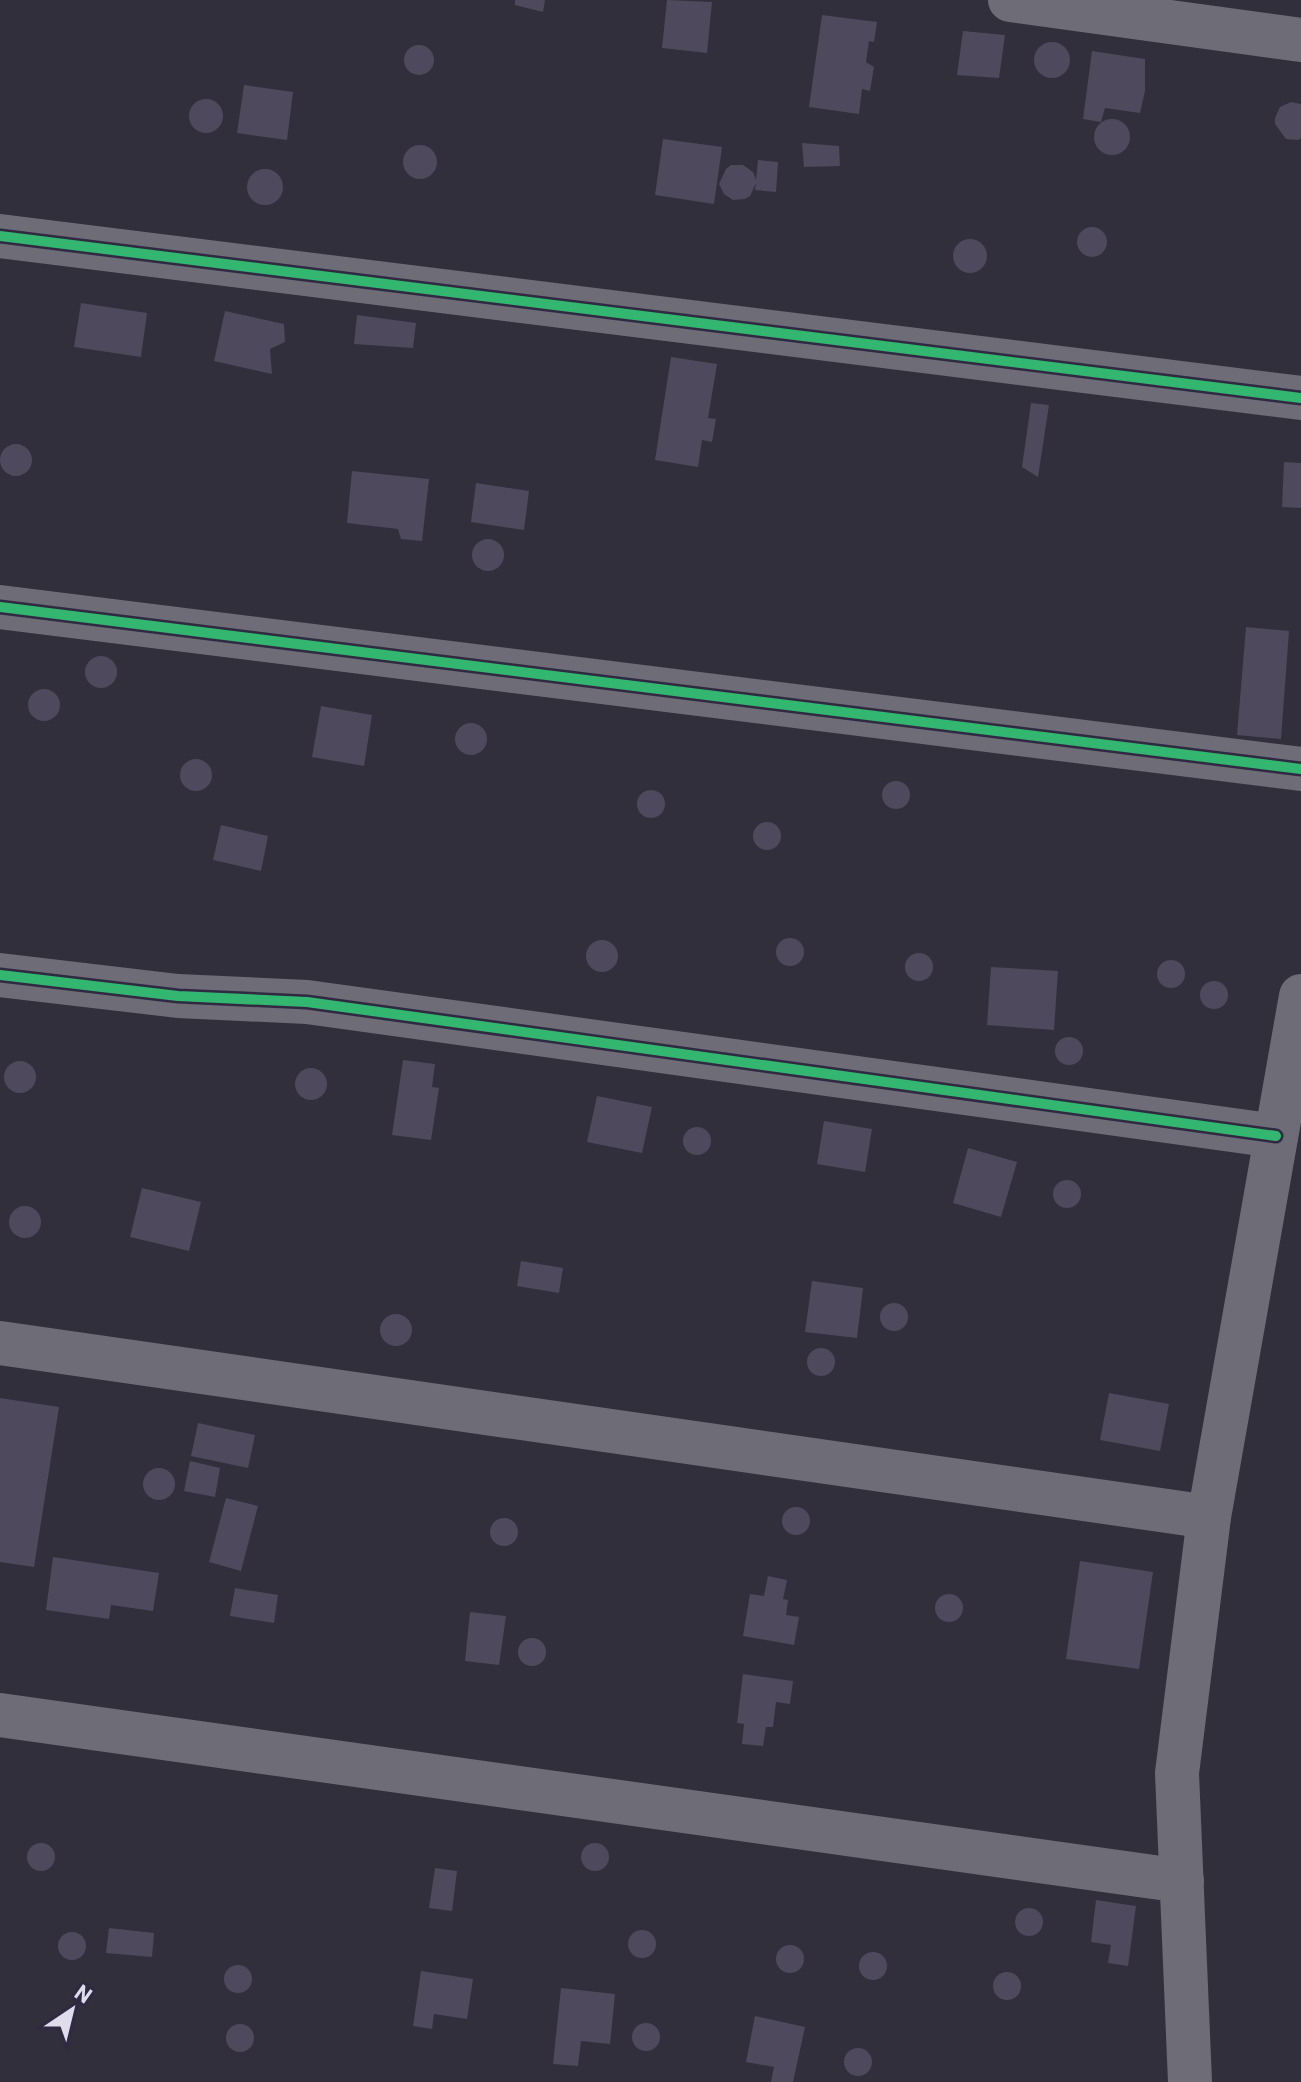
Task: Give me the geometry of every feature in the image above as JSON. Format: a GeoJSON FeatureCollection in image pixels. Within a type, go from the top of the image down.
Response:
{"type":"FeatureCollection","features":[{"type":"Feature","properties":{"kind":"street"},"geometry":{"type":"LineString","coordinates":[[1010,0],[1301,40]]}},
{"type":"Feature","properties":{"kind":"street"},"geometry":{"type":"LineString","coordinates":[[0,236],[1301,398]]}},
{"type":"Feature","properties":{"kind":"street"},"geometry":{"type":"LineString","coordinates":[[0,607],[1301,769]]}},
{"type":"Feature","properties":{"kind":"street"},"geometry":{"type":"LineString","coordinates":[[0,975],[178,996],[307,1002],[1276,1136]]}},
{"type":"Feature","properties":{"kind":"street"},"geometry":{"type":"LineString","coordinates":[[1190,2082],[1177,1773],[1209,1517],[1301,996]]}},
{"type":"Feature","properties":{"kind":"street"},"geometry":{"type":"LineString","coordinates":[[0,1343],[1209,1517]]}},
{"type":"Feature","properties":{"kind":"street"},"geometry":{"type":"LineString","coordinates":[[0,1715],[1182,1881]]}},
{"type":"Feature","properties":{"kind":"building"},"geometry":{"type":"Polygon","coordinates":[[[515,0],[545,0],[543,12],[515,5],[515,0]]]}},
{"type":"Feature","properties":{"kind":"building"},"geometry":{"type":"Polygon","coordinates":[[[667,0],[712,2],[707,53],[662,48],[667,0]]]}},
{"type":"Feature","properties":{"kind":"building"},"geometry":{"type":"Polygon","coordinates":[[[822,15],[877,22],[874,42],[869,41],[866,62],[874,67],[870,91],[862,89],[859,114],[809,107],[822,15]]]}},
{"type":"Feature","properties":{"kind":"building"},"geometry":{"type":"Polygon","coordinates":[[[963,31],[1005,35],[999,78],[957,75],[963,31]]]}},
{"type":"Feature","properties":{"kind":"building"},"geometry":{"type":"Polygon","coordinates":[[[1052,42],[1065,47],[1070,60],[1065,73],[1052,78],[1039,73],[1034,60],[1039,47],[1052,42]]]}},
{"type":"Feature","properties":{"kind":"building"},"geometry":{"type":"Polygon","coordinates":[[[419,45],[425,46],[433,54],[433,66],[425,74],[419,75],[413,74],[405,66],[404,60],[405,54],[413,46],[419,45]]]}},
{"type":"Feature","properties":{"kind":"building"},"geometry":{"type":"Polygon","coordinates":[[[1092,51],[1145,59],[1145,91],[1140,113],[1105,108],[1101,122],[1083,119],[1092,51]]]}},
{"type":"Feature","properties":{"kind":"building"},"geometry":{"type":"Polygon","coordinates":[[[244,85],[293,92],[287,140],[237,133],[244,85]]]}},
{"type":"Feature","properties":{"kind":"building"},"geometry":{"type":"Polygon","coordinates":[[[206,99],[218,104],[223,116],[218,128],[206,133],[194,128],[189,116],[194,104],[206,99]]]}},
{"type":"Feature","properties":{"kind":"building"},"geometry":{"type":"Polygon","coordinates":[[[1291,102],[1301,104],[1301,138],[1298,140],[1286,139],[1275,124],[1280,107],[1291,102]]]}},
{"type":"Feature","properties":{"kind":"building"},"geometry":{"type":"Polygon","coordinates":[[[1112,119],[1125,124],[1130,137],[1125,150],[1112,155],[1099,150],[1094,137],[1099,124],[1112,119]]]}},
{"type":"Feature","properties":{"kind":"building"},"geometry":{"type":"Polygon","coordinates":[[[663,139],[722,147],[714,204],[655,195],[663,139]]]}},
{"type":"Feature","properties":{"kind":"building"},"geometry":{"type":"Polygon","coordinates":[[[802,143],[839,146],[840,166],[804,167],[802,143]]]}},
{"type":"Feature","properties":{"kind":"building"},"geometry":{"type":"Polygon","coordinates":[[[420,145],[432,150],[437,162],[432,174],[420,179],[408,174],[403,162],[408,150],[420,145]]]}},
{"type":"Feature","properties":{"kind":"building"},"geometry":{"type":"Polygon","coordinates":[[[758,160],[778,162],[776,192],[755,190],[756,183],[750,196],[745,199],[733,200],[724,194],[719,184],[726,169],[731,165],[743,165],[753,172],[756,180],[758,160]]]}},
{"type":"Feature","properties":{"kind":"building"},"geometry":{"type":"Polygon","coordinates":[[[265,169],[278,174],[283,187],[278,200],[265,205],[252,200],[247,187],[252,174],[265,169]]]}},
{"type":"Feature","properties":{"kind":"building"},"geometry":{"type":"Polygon","coordinates":[[[1092,227],[1103,231],[1107,242],[1103,253],[1092,257],[1081,253],[1077,242],[1081,231],[1092,227]]]}},
{"type":"Feature","properties":{"kind":"building"},"geometry":{"type":"Polygon","coordinates":[[[970,239],[982,244],[987,256],[982,268],[970,273],[958,268],[953,256],[958,244],[970,239]]]}},
{"type":"Feature","properties":{"kind":"building"},"geometry":{"type":"Polygon","coordinates":[[[81,303],[147,313],[141,357],[74,347],[81,303]]]}},
{"type":"Feature","properties":{"kind":"building"},"geometry":{"type":"Polygon","coordinates":[[[225,311],[284,324],[285,342],[270,349],[272,374],[214,361],[225,311]]]}},
{"type":"Feature","properties":{"kind":"building"},"geometry":{"type":"Polygon","coordinates":[[[357,315],[416,323],[413,348],[354,344],[357,315]]]}},
{"type":"Feature","properties":{"kind":"building"},"geometry":{"type":"Polygon","coordinates":[[[671,357],[717,364],[708,418],[716,419],[712,442],[702,440],[698,467],[655,460],[671,357]]]}},
{"type":"Feature","properties":{"kind":"building"},"geometry":{"type":"Polygon","coordinates":[[[1031,403],[1049,405],[1038,477],[1022,467],[1031,403]]]}},
{"type":"Feature","properties":{"kind":"building"},"geometry":{"type":"Polygon","coordinates":[[[16,444],[27,449],[32,460],[27,471],[16,476],[5,471],[0,460],[5,449],[16,444]]]}},
{"type":"Feature","properties":{"kind":"building"},"geometry":{"type":"Polygon","coordinates":[[[1284,462],[1301,463],[1301,508],[1282,507],[1284,462]]]}},
{"type":"Feature","properties":{"kind":"building"},"geometry":{"type":"Polygon","coordinates":[[[352,471],[429,479],[422,541],[401,539],[398,529],[347,523],[352,471]]]}},
{"type":"Feature","properties":{"kind":"building"},"geometry":{"type":"Polygon","coordinates":[[[476,483],[529,491],[524,530],[471,522],[476,483]]]}},
{"type":"Feature","properties":{"kind":"building"},"geometry":{"type":"Polygon","coordinates":[[[488,539],[499,544],[504,555],[499,566],[488,571],[477,566],[472,555],[477,544],[488,539]]]}},
{"type":"Feature","properties":{"kind":"building"},"geometry":{"type":"Polygon","coordinates":[[[1246,627],[1289,631],[1281,739],[1237,735],[1246,627]]]}},
{"type":"Feature","properties":{"kind":"building"},"geometry":{"type":"Polygon","coordinates":[[[101,656],[112,661],[117,672],[112,683],[101,688],[90,683],[85,672],[90,661],[101,656]]]}},
{"type":"Feature","properties":{"kind":"building"},"geometry":{"type":"Polygon","coordinates":[[[44,689],[55,694],[60,705],[55,716],[44,721],[33,716],[28,705],[33,694],[44,689]]]}},
{"type":"Feature","properties":{"kind":"building"},"geometry":{"type":"Polygon","coordinates":[[[321,706],[372,715],[364,766],[312,757],[321,706]]]}},
{"type":"Feature","properties":{"kind":"building"},"geometry":{"type":"Polygon","coordinates":[[[471,723],[482,728],[487,739],[482,750],[471,755],[460,750],[455,739],[460,728],[471,723]]]}},
{"type":"Feature","properties":{"kind":"building"},"geometry":{"type":"Polygon","coordinates":[[[196,759],[207,764],[212,775],[207,786],[196,791],[185,786],[180,775],[185,764],[196,759]]]}},
{"type":"Feature","properties":{"kind":"building"},"geometry":{"type":"Polygon","coordinates":[[[896,781],[906,785],[910,795],[906,805],[896,809],[886,805],[882,795],[886,785],[896,781]]]}},
{"type":"Feature","properties":{"kind":"building"},"geometry":{"type":"Polygon","coordinates":[[[651,790],[661,794],[665,804],[661,814],[651,818],[641,814],[637,804],[641,794],[651,790]]]}},
{"type":"Feature","properties":{"kind":"building"},"geometry":{"type":"Polygon","coordinates":[[[767,822],[777,826],[781,836],[777,846],[767,850],[757,846],[753,836],[757,826],[767,822]]]}},
{"type":"Feature","properties":{"kind":"building"},"geometry":{"type":"Polygon","coordinates":[[[221,825],[268,836],[261,871],[213,860],[221,825]]]}},
{"type":"Feature","properties":{"kind":"building"},"geometry":{"type":"Polygon","coordinates":[[[790,938],[800,942],[804,952],[800,962],[790,966],[780,962],[776,952],[780,942],[790,938]]]}},
{"type":"Feature","properties":{"kind":"building"},"geometry":{"type":"Polygon","coordinates":[[[602,940],[613,945],[618,956],[613,967],[602,972],[591,967],[586,956],[591,945],[602,940]]]}},
{"type":"Feature","properties":{"kind":"building"},"geometry":{"type":"Polygon","coordinates":[[[919,953],[929,957],[933,967],[929,977],[919,981],[909,977],[905,967],[909,957],[919,953]]]}},
{"type":"Feature","properties":{"kind":"building"},"geometry":{"type":"Polygon","coordinates":[[[1171,960],[1181,964],[1185,974],[1181,984],[1171,988],[1161,984],[1157,974],[1161,964],[1171,960]]]}},
{"type":"Feature","properties":{"kind":"building"},"geometry":{"type":"Polygon","coordinates":[[[991,967],[1058,971],[1054,1030],[987,1025],[991,967]]]}},
{"type":"Feature","properties":{"kind":"building"},"geometry":{"type":"Polygon","coordinates":[[[1214,981],[1224,985],[1228,995],[1224,1005],[1214,1009],[1204,1005],[1200,995],[1204,985],[1214,981]]]}},
{"type":"Feature","properties":{"kind":"building"},"geometry":{"type":"Polygon","coordinates":[[[1069,1037],[1079,1041],[1083,1051],[1079,1061],[1069,1065],[1059,1061],[1055,1051],[1059,1041],[1069,1037]]]}},
{"type":"Feature","properties":{"kind":"building"},"geometry":{"type":"Polygon","coordinates":[[[403,1060],[435,1064],[432,1087],[439,1088],[431,1140],[392,1135],[403,1060]]]}},
{"type":"Feature","properties":{"kind":"building"},"geometry":{"type":"Polygon","coordinates":[[[20,1061],[31,1066],[36,1077],[31,1088],[20,1093],[9,1088],[4,1077],[9,1066],[20,1061]]]}},
{"type":"Feature","properties":{"kind":"building"},"geometry":{"type":"Polygon","coordinates":[[[311,1068],[322,1073],[327,1084],[322,1095],[311,1100],[300,1095],[295,1084],[300,1073],[311,1068]]]}},
{"type":"Feature","properties":{"kind":"building"},"geometry":{"type":"Polygon","coordinates":[[[597,1096],[652,1107],[642,1153],[587,1142],[597,1096]]]}},
{"type":"Feature","properties":{"kind":"building"},"geometry":{"type":"Polygon","coordinates":[[[824,1121],[872,1129],[865,1172],[817,1164],[824,1121]]]}},
{"type":"Feature","properties":{"kind":"building"},"geometry":{"type":"Polygon","coordinates":[[[697,1127],[707,1131],[711,1141],[707,1151],[697,1155],[687,1151],[683,1141],[687,1131],[697,1127]]]}},
{"type":"Feature","properties":{"kind":"building"},"geometry":{"type":"Polygon","coordinates":[[[968,1148],[1017,1162],[1001,1217],[953,1203],[968,1148]]]}},
{"type":"Feature","properties":{"kind":"building"},"geometry":{"type":"Polygon","coordinates":[[[1067,1180],[1077,1184],[1081,1194],[1077,1204],[1067,1208],[1057,1204],[1053,1194],[1057,1184],[1067,1180]]]}},
{"type":"Feature","properties":{"kind":"building"},"geometry":{"type":"Polygon","coordinates":[[[142,1188],[201,1202],[189,1251],[130,1237],[142,1188]]]}},
{"type":"Feature","properties":{"kind":"building"},"geometry":{"type":"Polygon","coordinates":[[[25,1206],[36,1211],[41,1222],[36,1233],[25,1238],[14,1233],[9,1222],[14,1211],[25,1206]]]}},
{"type":"Feature","properties":{"kind":"building"},"geometry":{"type":"Polygon","coordinates":[[[521,1261],[563,1268],[559,1293],[517,1286],[521,1261]]]}},
{"type":"Feature","properties":{"kind":"building"},"geometry":{"type":"Polygon","coordinates":[[[812,1281],[863,1288],[857,1338],[805,1332],[812,1281]]]}},
{"type":"Feature","properties":{"kind":"building"},"geometry":{"type":"Polygon","coordinates":[[[894,1303],[904,1307],[908,1317],[904,1327],[894,1331],[884,1327],[880,1317],[884,1307],[894,1303]]]}},
{"type":"Feature","properties":{"kind":"building"},"geometry":{"type":"Polygon","coordinates":[[[396,1314],[407,1319],[412,1330],[407,1341],[396,1346],[385,1341],[380,1330],[385,1319],[396,1314]]]}},
{"type":"Feature","properties":{"kind":"building"},"geometry":{"type":"Polygon","coordinates":[[[821,1348],[831,1352],[835,1362],[831,1372],[821,1376],[811,1372],[807,1362],[811,1352],[821,1348]]]}},
{"type":"Feature","properties":{"kind":"building"},"geometry":{"type":"Polygon","coordinates":[[[1109,1393],[1169,1404],[1160,1451],[1100,1440],[1109,1393]]]}},
{"type":"Feature","properties":{"kind":"building"},"geometry":{"type":"Polygon","coordinates":[[[0,1398],[59,1407],[34,1567],[0,1562],[0,1398]]]}},
{"type":"Feature","properties":{"kind":"building"},"geometry":{"type":"Polygon","coordinates":[[[198,1423],[255,1435],[248,1468],[191,1456],[198,1423]]]}},
{"type":"Feature","properties":{"kind":"building"},"geometry":{"type":"Polygon","coordinates":[[[190,1461],[220,1468],[215,1497],[184,1491],[190,1461]]]}},
{"type":"Feature","properties":{"kind":"building"},"geometry":{"type":"Polygon","coordinates":[[[159,1468],[170,1473],[175,1484],[170,1495],[159,1500],[148,1495],[143,1484],[148,1473],[159,1468]]]}},
{"type":"Feature","properties":{"kind":"building"},"geometry":{"type":"Polygon","coordinates":[[[226,1498],[258,1506],[241,1571],[209,1562],[226,1498]]]}},
{"type":"Feature","properties":{"kind":"building"},"geometry":{"type":"Polygon","coordinates":[[[796,1507],[806,1511],[810,1521],[806,1531],[796,1535],[786,1531],[782,1521],[786,1511],[796,1507]]]}},
{"type":"Feature","properties":{"kind":"building"},"geometry":{"type":"Polygon","coordinates":[[[504,1518],[514,1522],[518,1532],[514,1542],[504,1546],[494,1542],[490,1532],[494,1522],[504,1518]]]}},
{"type":"Feature","properties":{"kind":"building"},"geometry":{"type":"Polygon","coordinates":[[[53,1557],[159,1573],[153,1611],[111,1605],[109,1619],[46,1610],[53,1557]]]}},
{"type":"Feature","properties":{"kind":"building"},"geometry":{"type":"Polygon","coordinates":[[[1080,1561],[1153,1572],[1139,1669],[1066,1659],[1080,1561]]]}},
{"type":"Feature","properties":{"kind":"building"},"geometry":{"type":"Polygon","coordinates":[[[768,1576],[787,1580],[783,1599],[788,1600],[786,1615],[799,1617],[794,1645],[743,1636],[750,1594],[764,1596],[768,1576]]]}},
{"type":"Feature","properties":{"kind":"building"},"geometry":{"type":"Polygon","coordinates":[[[235,1588],[278,1595],[274,1623],[230,1616],[235,1588]]]}},
{"type":"Feature","properties":{"kind":"building"},"geometry":{"type":"Polygon","coordinates":[[[949,1594],[959,1598],[963,1608],[959,1618],[949,1622],[939,1618],[935,1608],[939,1598],[949,1594]]]}},
{"type":"Feature","properties":{"kind":"building"},"geometry":{"type":"Polygon","coordinates":[[[470,1612],[506,1616],[499,1665],[465,1661],[470,1612]]]}},
{"type":"Feature","properties":{"kind":"building"},"geometry":{"type":"Polygon","coordinates":[[[532,1638],[542,1642],[546,1652],[542,1662],[532,1666],[522,1662],[518,1652],[522,1642],[532,1638]]]}},
{"type":"Feature","properties":{"kind":"building"},"geometry":{"type":"Polygon","coordinates":[[[743,1674],[793,1681],[790,1704],[776,1702],[773,1727],[766,1727],[763,1746],[742,1744],[744,1724],[737,1723],[743,1674]]]}},
{"type":"Feature","properties":{"kind":"building"},"geometry":{"type":"Polygon","coordinates":[[[41,1843],[51,1847],[55,1857],[51,1867],[41,1871],[31,1867],[27,1857],[31,1847],[41,1843]]]}},
{"type":"Feature","properties":{"kind":"building"},"geometry":{"type":"Polygon","coordinates":[[[595,1843],[605,1847],[609,1857],[605,1867],[595,1871],[585,1867],[581,1857],[585,1847],[595,1843]]]}},
{"type":"Feature","properties":{"kind":"building"},"geometry":{"type":"Polygon","coordinates":[[[435,1868],[457,1871],[452,1911],[429,1908],[435,1868]]]}},
{"type":"Feature","properties":{"kind":"building"},"geometry":{"type":"Polygon","coordinates":[[[1096,1900],[1136,1906],[1128,1966],[1108,1963],[1111,1945],[1091,1942],[1096,1900]]]}},
{"type":"Feature","properties":{"kind":"building"},"geometry":{"type":"Polygon","coordinates":[[[1029,1908],[1039,1912],[1043,1922],[1039,1932],[1029,1936],[1019,1932],[1015,1922],[1019,1912],[1029,1908]]]}},
{"type":"Feature","properties":{"kind":"building"},"geometry":{"type":"Polygon","coordinates":[[[109,1928],[154,1933],[152,1957],[106,1953],[109,1928]]]}},
{"type":"Feature","properties":{"kind":"building"},"geometry":{"type":"Polygon","coordinates":[[[642,1930],[652,1934],[656,1944],[652,1954],[642,1958],[632,1954],[628,1944],[632,1934],[642,1930]]]}},
{"type":"Feature","properties":{"kind":"building"},"geometry":{"type":"Polygon","coordinates":[[[72,1932],[82,1936],[86,1946],[82,1956],[72,1960],[62,1956],[58,1946],[62,1936],[72,1932]]]}},
{"type":"Feature","properties":{"kind":"building"},"geometry":{"type":"Polygon","coordinates":[[[790,1945],[800,1949],[804,1959],[800,1969],[790,1973],[780,1969],[776,1959],[780,1949],[790,1945]]]}},
{"type":"Feature","properties":{"kind":"building"},"geometry":{"type":"Polygon","coordinates":[[[873,1952],[883,1956],[887,1966],[883,1976],[873,1980],[863,1976],[859,1966],[863,1956],[873,1952]]]}},
{"type":"Feature","properties":{"kind":"building"},"geometry":{"type":"Polygon","coordinates":[[[238,1965],[248,1969],[252,1979],[248,1989],[238,1993],[228,1989],[224,1979],[228,1969],[238,1965]]]}},
{"type":"Feature","properties":{"kind":"building"},"geometry":{"type":"Polygon","coordinates":[[[421,1971],[473,1979],[467,2019],[434,2014],[432,2029],[413,2026],[421,1971]]]}},
{"type":"Feature","properties":{"kind":"building"},"geometry":{"type":"Polygon","coordinates":[[[1007,1972],[1017,1976],[1021,1986],[1017,1996],[1007,2000],[997,1996],[993,1986],[997,1976],[1007,1972]]]}},
{"type":"Feature","properties":{"kind":"building"},"geometry":{"type":"Polygon","coordinates":[[[561,1988],[615,1994],[610,2044],[581,2041],[578,2066],[553,2064],[561,1988]]]}},
{"type":"Feature","properties":{"kind":"building"},"geometry":{"type":"Polygon","coordinates":[[[755,2016],[805,2027],[793,2082],[771,2082],[774,2067],[746,2062],[755,2016]]]}},
{"type":"Feature","properties":{"kind":"building"},"geometry":{"type":"Polygon","coordinates":[[[646,2023],[656,2027],[660,2037],[656,2047],[646,2051],[636,2047],[632,2037],[636,2027],[646,2023]]]}},
{"type":"Feature","properties":{"kind":"building"},"geometry":{"type":"Polygon","coordinates":[[[240,2024],[250,2028],[254,2038],[250,2048],[240,2052],[230,2048],[226,2038],[230,2028],[240,2024]]]}},
{"type":"Feature","properties":{"kind":"building"},"geometry":{"type":"Polygon","coordinates":[[[858,2048],[868,2052],[872,2062],[868,2072],[858,2076],[848,2072],[844,2062],[848,2052],[858,2048]]]}},
{"type":"Feature","properties":{"kind":"cycle path"},"geometry":{"type":"LineString","coordinates":[[0,236],[1301,398]]}},
{"type":"Feature","properties":{"kind":"cycle path"},"geometry":{"type":"LineString","coordinates":[[0,607],[1301,769]]}},
{"type":"Feature","properties":{"kind":"cycle path"},"geometry":{"type":"LineString","coordinates":[[0,975],[178,996],[307,1002],[1276,1136]]}}]}
